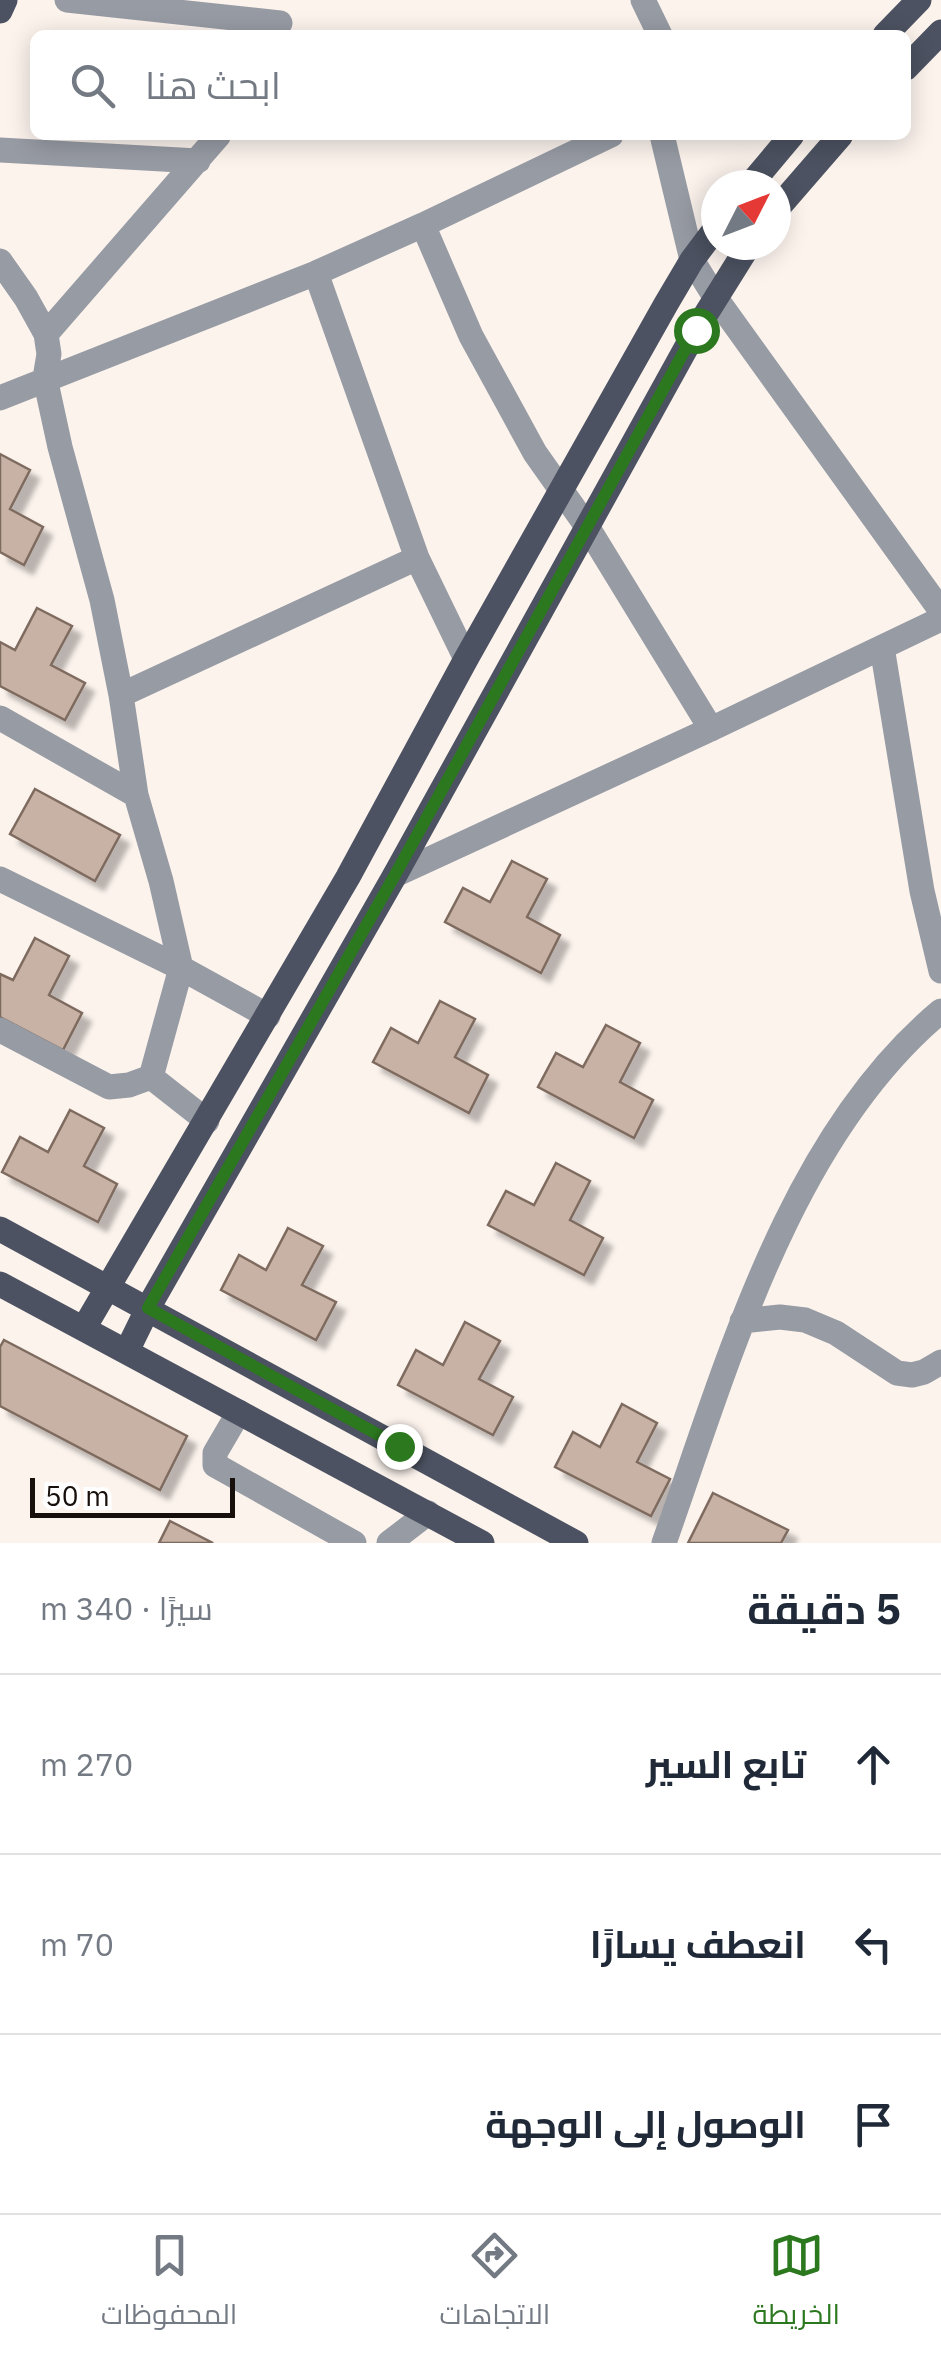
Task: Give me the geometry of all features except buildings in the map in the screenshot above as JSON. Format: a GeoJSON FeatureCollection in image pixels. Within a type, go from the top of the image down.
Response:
{"type":"FeatureCollection","features":[{"type":"Feature","properties":{"kind":"main road"},"geometry":{"type":"LineString","coordinates":[[0,11],[5,0]]}},
{"type":"Feature","properties":{"kind":"main road"},"geometry":{"type":"LineString","coordinates":[[890,30],[918,0]]}},
{"type":"Feature","properties":{"kind":"main road"},"geometry":{"type":"LineString","coordinates":[[911,63],[941,32]]}},
{"type":"Feature","properties":{"kind":"main road"},"geometry":{"type":"LineString","coordinates":[[763,170],[788,140]]}},
{"type":"Feature","properties":{"kind":"main road"},"geometry":{"type":"LineString","coordinates":[[791,193],[837,140]]}},
{"type":"Feature","properties":{"kind":"main road"},"geometry":{"type":"LineString","coordinates":[[84,1328],[348,877],[466,659],[701,248]]}},
{"type":"Feature","properties":{"kind":"main road"},"geometry":{"type":"LineString","coordinates":[[127,1352],[148,1308],[395,875],[715,297],[740,260]]}},
{"type":"Feature","properties":{"kind":"main road"},"geometry":{"type":"LineString","coordinates":[[0,1228],[576,1543]]}},
{"type":"Feature","properties":{"kind":"main road"},"geometry":{"type":"LineString","coordinates":[[0,1284],[482,1543]]}},
{"type":"Feature","properties":{"kind":"street"},"geometry":{"type":"LineString","coordinates":[[67,0],[282,19]]}},
{"type":"Feature","properties":{"kind":"street"},"geometry":{"type":"LineString","coordinates":[[642,0],[657,30]]}},
{"type":"Feature","properties":{"kind":"street"},"geometry":{"type":"LineString","coordinates":[[46,334],[215,140]]}},
{"type":"Feature","properties":{"kind":"street"},"geometry":{"type":"LineString","coordinates":[[0,398],[316,273],[601,140]]}},
{"type":"Feature","properties":{"kind":"street"},"geometry":{"type":"LineString","coordinates":[[663,140],[692,260],[941,611]]}},
{"type":"Feature","properties":{"kind":"street"},"geometry":{"type":"LineString","coordinates":[[0,150],[198,161]]}},
{"type":"Feature","properties":{"kind":"street"},"geometry":{"type":"LineString","coordinates":[[423,225],[471,336],[534,454],[588,528],[711,729]]}},
{"type":"Feature","properties":{"kind":"street"},"geometry":{"type":"LineString","coordinates":[[0,261],[46,334],[45,378],[102,600],[136,795],[182,968],[151,1077]]}},
{"type":"Feature","properties":{"kind":"street"},"geometry":{"type":"LineString","coordinates":[[316,273],[416,558],[466,659]]}},
{"type":"Feature","properties":{"kind":"street"},"geometry":{"type":"LineString","coordinates":[[121,696],[416,558]]}},
{"type":"Feature","properties":{"kind":"street"},"geometry":{"type":"LineString","coordinates":[[395,875],[941,619]]}},
{"type":"Feature","properties":{"kind":"street"},"geometry":{"type":"LineString","coordinates":[[882,647],[922,891],[941,971]]}},
{"type":"Feature","properties":{"kind":"street"},"geometry":{"type":"LineString","coordinates":[[0,718],[136,795]]}},
{"type":"Feature","properties":{"kind":"street"},"geometry":{"type":"LineString","coordinates":[[0,880],[182,968],[268,1016]]}},
{"type":"Feature","properties":{"kind":"street"},"geometry":{"type":"LineString","coordinates":[[664,1543],[742,1321],[808,1178],[851,1111],[891,1060],[941,1012]]}},
{"type":"Feature","properties":{"kind":"street"},"geometry":{"type":"LineString","coordinates":[[0,1030],[109,1087],[151,1077]]}},
{"type":"Feature","properties":{"kind":"street"},"geometry":{"type":"LineString","coordinates":[[151,1077],[207,1121]]}},
{"type":"Feature","properties":{"kind":"street"},"geometry":{"type":"LineString","coordinates":[[742,1321],[780,1317],[806,1320],[836,1332],[897,1373],[912,1375],[941,1362]]}},
{"type":"Feature","properties":{"kind":"street"},"geometry":{"type":"LineString","coordinates":[[239,1412],[216,1453],[215,1465],[354,1543]]}},
{"type":"Feature","properties":{"kind":"street"},"geometry":{"type":"LineString","coordinates":[[389,1543],[428,1514]]}},
{"type":"Feature","properties":{"kind":"route"},"geometry":{"type":"LineString","coordinates":[[399,1446],[148,1308],[395,875],[696,330]]}}]}
